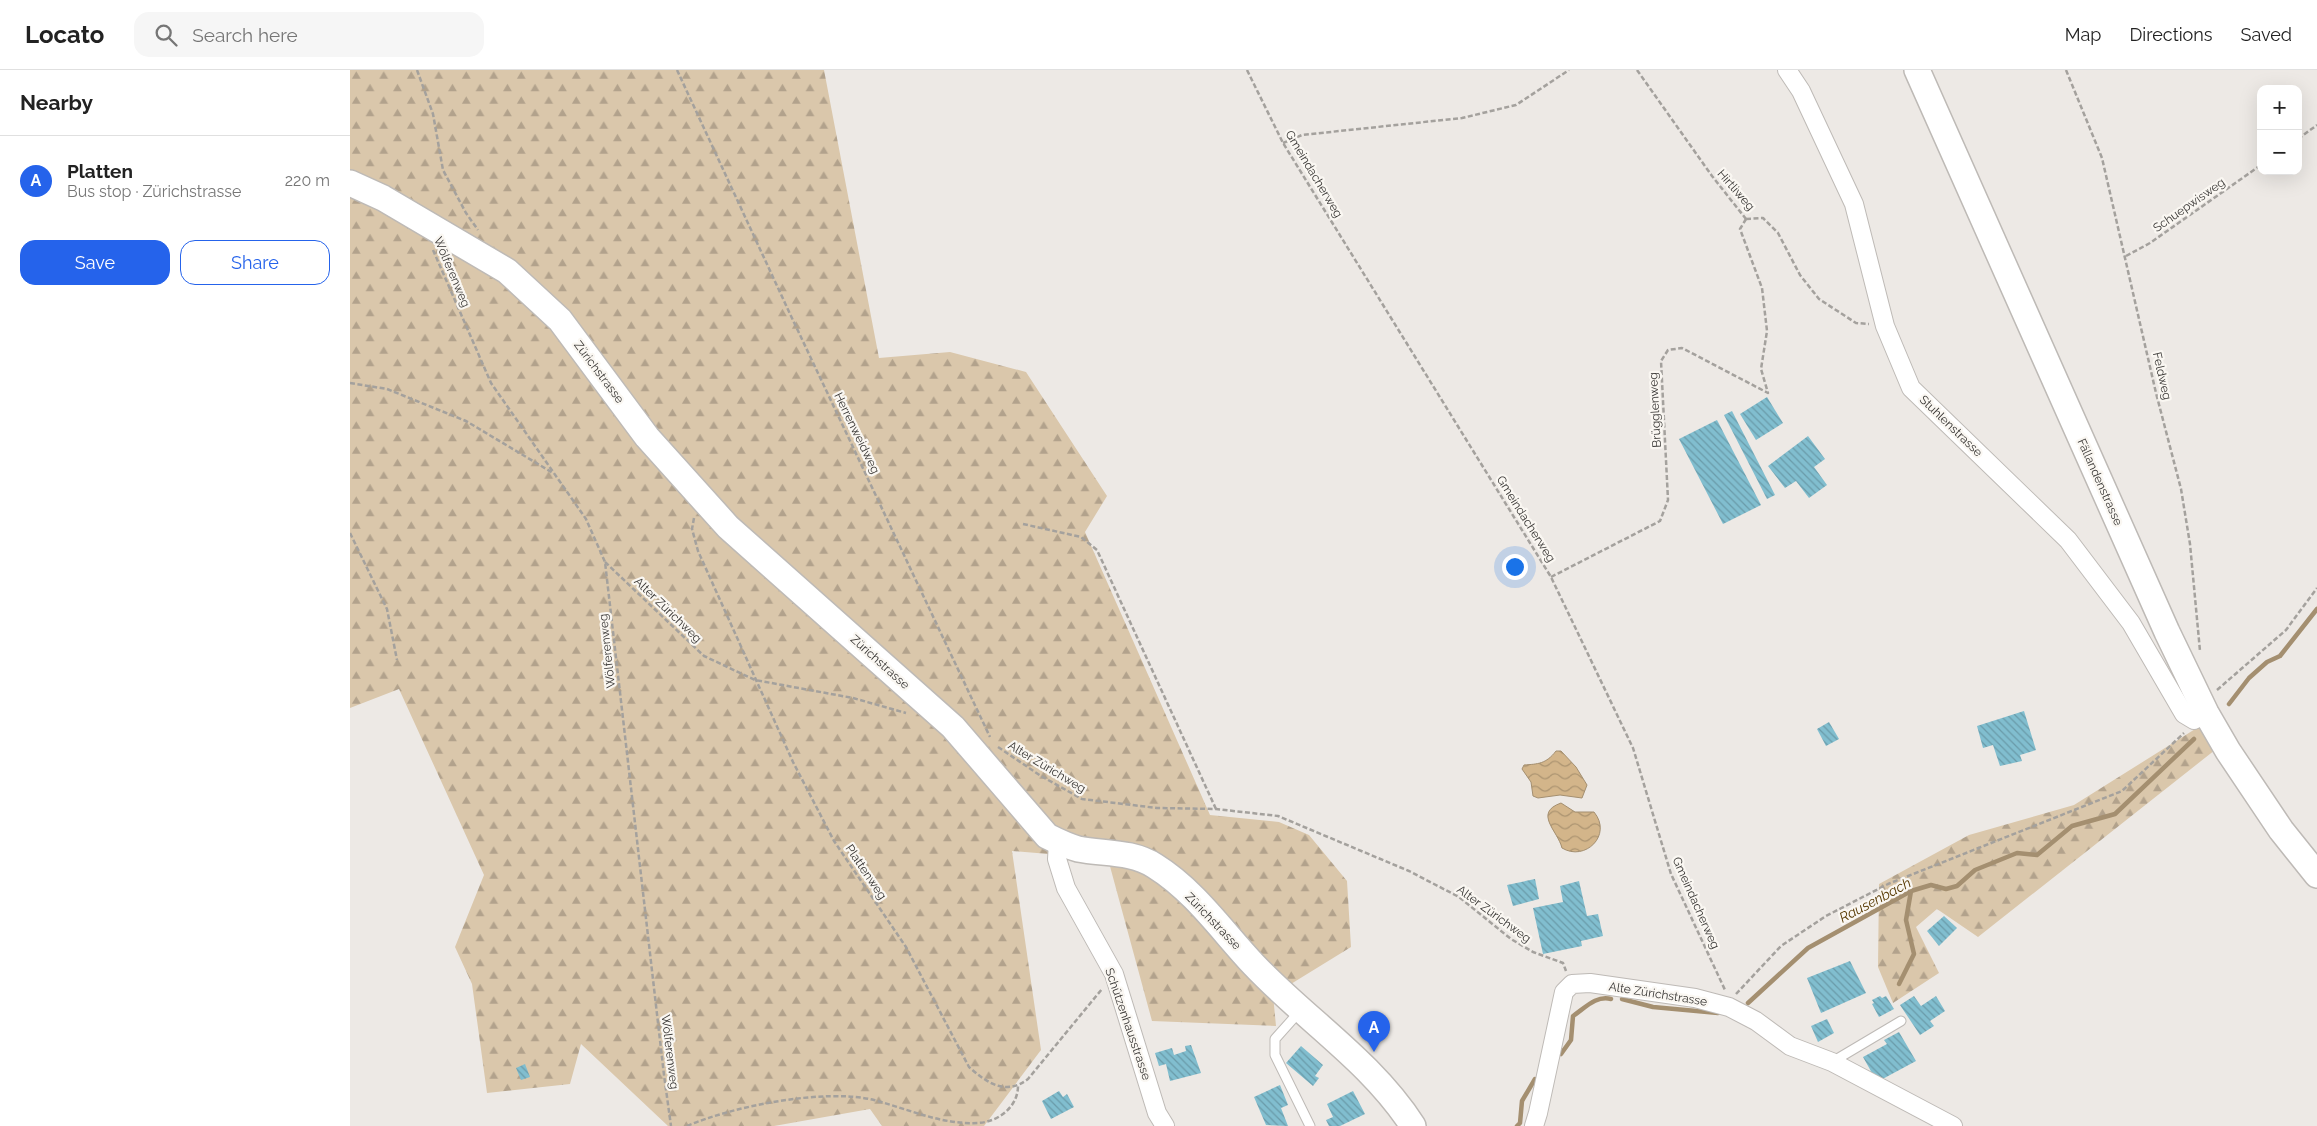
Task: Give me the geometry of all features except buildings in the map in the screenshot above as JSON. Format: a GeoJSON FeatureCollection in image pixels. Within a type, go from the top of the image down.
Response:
{"type":"FeatureCollection","features":[{"type":"Feature","properties":{"kind":"street","name":"Stuhlenstrasse"},"geometry":{"type":"LineString","coordinates":[[1787,70],[1801,90],[1854,204],[1885,326],[1911,388],[2068,540],[2132,623],[2184,714],[2205,708]]}},
{"type":"Feature","properties":{"kind":"street","name":"Fällandenstrasse"},"geometry":{"type":"LineString","coordinates":[[1917,70],[2167,632],[2205,708],[2253,790],[2317,875]]}},
{"type":"Feature","properties":{"kind":"street","name":"Zürichstrasse"},"geometry":{"type":"LineString","coordinates":[[350,183],[383,198],[507,271],[560,320],[647,437],[728,527],[953,726],[1047,836],[1058,842],[1080,849],[1124,854],[1154,865],[1199,902],[1252,964],[1375,1077],[1413,1126]]}},
{"type":"Feature","properties":{"kind":"street","name":"Schützenhausstrasse"},"geometry":{"type":"LineString","coordinates":[[1058,842],[1058,859],[1066,888],[1114,974],[1157,1112],[1165,1126]]}},
{"type":"Feature","properties":{"kind":"street","name":"Alte Zürichstrasse"},"geometry":{"type":"LineString","coordinates":[[1572,984],[1590,983],[1694,998],[1729,1007],[1756,1021],[1790,1046],[1832,1062],[1953,1126]]}},
{"type":"Feature","properties":{"kind":"street"},"geometry":{"type":"LineString","coordinates":[[1534,1126],[1564,992],[1572,984]]}},
{"type":"Feature","properties":{"kind":"lane"},"geometry":{"type":"LineString","coordinates":[[1301,1010],[1275,1039],[1275,1054],[1310,1126]]}},
{"type":"Feature","properties":{"kind":"lane"},"geometry":{"type":"LineString","coordinates":[[1832,1062],[1901,1021]]}},
{"type":"Feature","properties":{"kind":"path"},"geometry":{"type":"LineString","coordinates":[[417,70],[433,114],[443,170],[466,213],[482,235]]}},
{"type":"Feature","properties":{"kind":"path","name":"Herrenweidweg"},"geometry":{"type":"LineString","coordinates":[[677,70],[997,753]]}},
{"type":"Feature","properties":{"kind":"path","name":"Gmeindacherweg"},"geometry":{"type":"LineString","coordinates":[[1247,70],[1283,143],[1551,577],[1633,748],[1672,874],[1724,985],[1729,1007]]}},
{"type":"Feature","properties":{"kind":"path"},"geometry":{"type":"LineString","coordinates":[[1283,143],[1302,135],[1462,118],[1516,105],[1569,70]]}},
{"type":"Feature","properties":{"kind":"path","name":"Hirtliweg"},"geometry":{"type":"LineString","coordinates":[[1637,70],[1712,176],[1746,219],[1763,218],[1778,233],[1800,275],[1819,299],[1856,322],[1885,326]]}},
{"type":"Feature","properties":{"kind":"path","name":"Feldweg"},"geometry":{"type":"LineString","coordinates":[[2066,70],[2102,158],[2156,393],[2181,489],[2190,544],[2200,654]]}},
{"type":"Feature","properties":{"kind":"path"},"geometry":{"type":"LineString","coordinates":[[2302,136],[2317,125]]}},
{"type":"Feature","properties":{"kind":"path","name":"Schuepwisweg"},"geometry":{"type":"LineString","coordinates":[[2126,256],[2150,243],[2257,169]]}},
{"type":"Feature","properties":{"kind":"path","name":"Brügglenweg"},"geometry":{"type":"LineString","coordinates":[[1551,577],[1660,521],[1668,500],[1661,361],[1668,350],[1682,348],[1768,394],[1761,369],[1767,331],[1762,288],[1740,229],[1746,219]]}},
{"type":"Feature","properties":{"kind":"path","name":"Wölferenweg"},"geometry":{"type":"LineString","coordinates":[[432,248],[491,383],[586,519],[605,562],[671,1126]]}},
{"type":"Feature","properties":{"kind":"path"},"geometry":{"type":"LineString","coordinates":[[350,383],[387,389],[466,421],[555,474]]}},
{"type":"Feature","properties":{"kind":"path","name":"Plattenweg"},"geometry":{"type":"LineString","coordinates":[[698,494],[692,529],[698,551],[793,762],[834,841],[906,947],[969,1067],[983,1079],[996,1086],[1018,1086]]}},
{"type":"Feature","properties":{"kind":"path"},"geometry":{"type":"LineString","coordinates":[[1023,524],[1081,537],[1097,550],[1216,809]]}},
{"type":"Feature","properties":{"kind":"path"},"geometry":{"type":"LineString","coordinates":[[350,533],[387,609],[397,660]]}},
{"type":"Feature","properties":{"kind":"path","name":"Alter Zürichweg"},"geometry":{"type":"LineString","coordinates":[[605,562],[704,656],[755,680],[853,698],[907,714]]}},
{"type":"Feature","properties":{"kind":"path"},"geometry":{"type":"LineString","coordinates":[[1729,1007],[1736,994],[1781,946],[1801,931],[1888,884],[2122,791],[2182,737],[2205,708],[2286,630],[2317,588]]}},
{"type":"Feature","properties":{"kind":"path","name":"Alter Zürichweg"},"geometry":{"type":"LineString","coordinates":[[993,744],[1041,776],[1082,799],[1157,808],[1216,809],[1278,816],[1409,871],[1459,897],[1511,938],[1533,952],[1563,963],[1572,984]]}},
{"type":"Feature","properties":{"kind":"path"},"geometry":{"type":"LineString","coordinates":[[687,1126],[712,1116],[778,1102],[832,1097],[872,1100],[958,1123],[980,1123],[997,1118],[1014,1105],[1018,1086],[1028,1079],[1114,974]]}},
{"type":"Feature","properties":{"kind":"green space"},"geometry":{"type":"Polygon","coordinates":[[[350,70],[824,70],[879,358],[950,352],[1026,372],[1107,496],[1085,532],[1210,815],[1279,822],[1309,835],[1347,881],[1351,947],[1273,995],[1276,1026],[1152,1021],[1108,859],[1012,851],[1041,1050],[984,1126],[882,1126],[870,1109],[774,1126],[668,1126],[581,1044],[570,1084],[487,1093],[472,984],[455,947],[484,875],[399,689],[350,708],[350,70]]]}},
{"type":"Feature","properties":{"kind":"green space"},"geometry":{"type":"Polygon","coordinates":[[[2200,726],[2215,750],[1978,937],[1937,909],[1916,927],[1939,973],[1893,1003],[1878,967],[1879,884],[1969,835],[2074,805],[2200,726]]]}},
{"type":"Feature","properties":{"kind":"water"},"geometry":{"type":"Polygon","coordinates":[[[1556,751],[1561,751],[1576,767],[1587,785],[1582,798],[1560,795],[1538,798],[1533,796],[1531,782],[1522,769],[1524,765],[1542,763],[1549,759],[1556,751]]]}},
{"type":"Feature","properties":{"kind":"water"},"geometry":{"type":"Polygon","coordinates":[[[1561,803],[1575,812],[1594,812],[1599,821],[1600,829],[1594,844],[1587,849],[1579,852],[1562,848],[1548,817],[1553,807],[1561,803]]]}},
{"type":"Feature","properties":{"kind":"waterway","name":"Rausenbach"},"geometry":{"type":"LineString","coordinates":[[2229,704],[2249,678],[2267,662],[2280,656],[2317,609]]}},
{"type":"Feature","properties":{"kind":"waterway","name":"Rausenbach"},"geometry":{"type":"LineString","coordinates":[[1748,1003],[1808,948],[1911,891],[1931,885],[1946,889],[1957,886],[1975,870],[2017,853],[2037,855],[2072,826],[2115,814],[2194,739]]}},
{"type":"Feature","properties":{"kind":"waterway"},"geometry":{"type":"LineString","coordinates":[[1899,984],[1914,954],[1906,920],[1911,891]]}},
{"type":"Feature","properties":{"kind":"waterway","name":"Rausenbach"},"geometry":{"type":"LineString","coordinates":[[1561,1054],[1571,1040],[1573,1016],[1586,1006],[1600,999],[1611,999]]}},
{"type":"Feature","properties":{"kind":"waterway","name":"Rausenbach"},"geometry":{"type":"LineString","coordinates":[[1622,999],[1653,1007],[1718,1013]]}},
{"type":"Feature","properties":{"kind":"waterway","name":"Rausenbach"},"geometry":{"type":"LineString","coordinates":[[1517,1126],[1520,1123],[1522,1101],[1535,1079]]}},
{"type":"Feature","properties":{"kind":"place","name":"Platten"},"geometry":{"type":"Point","coordinates":[1374,1052]}}]}
